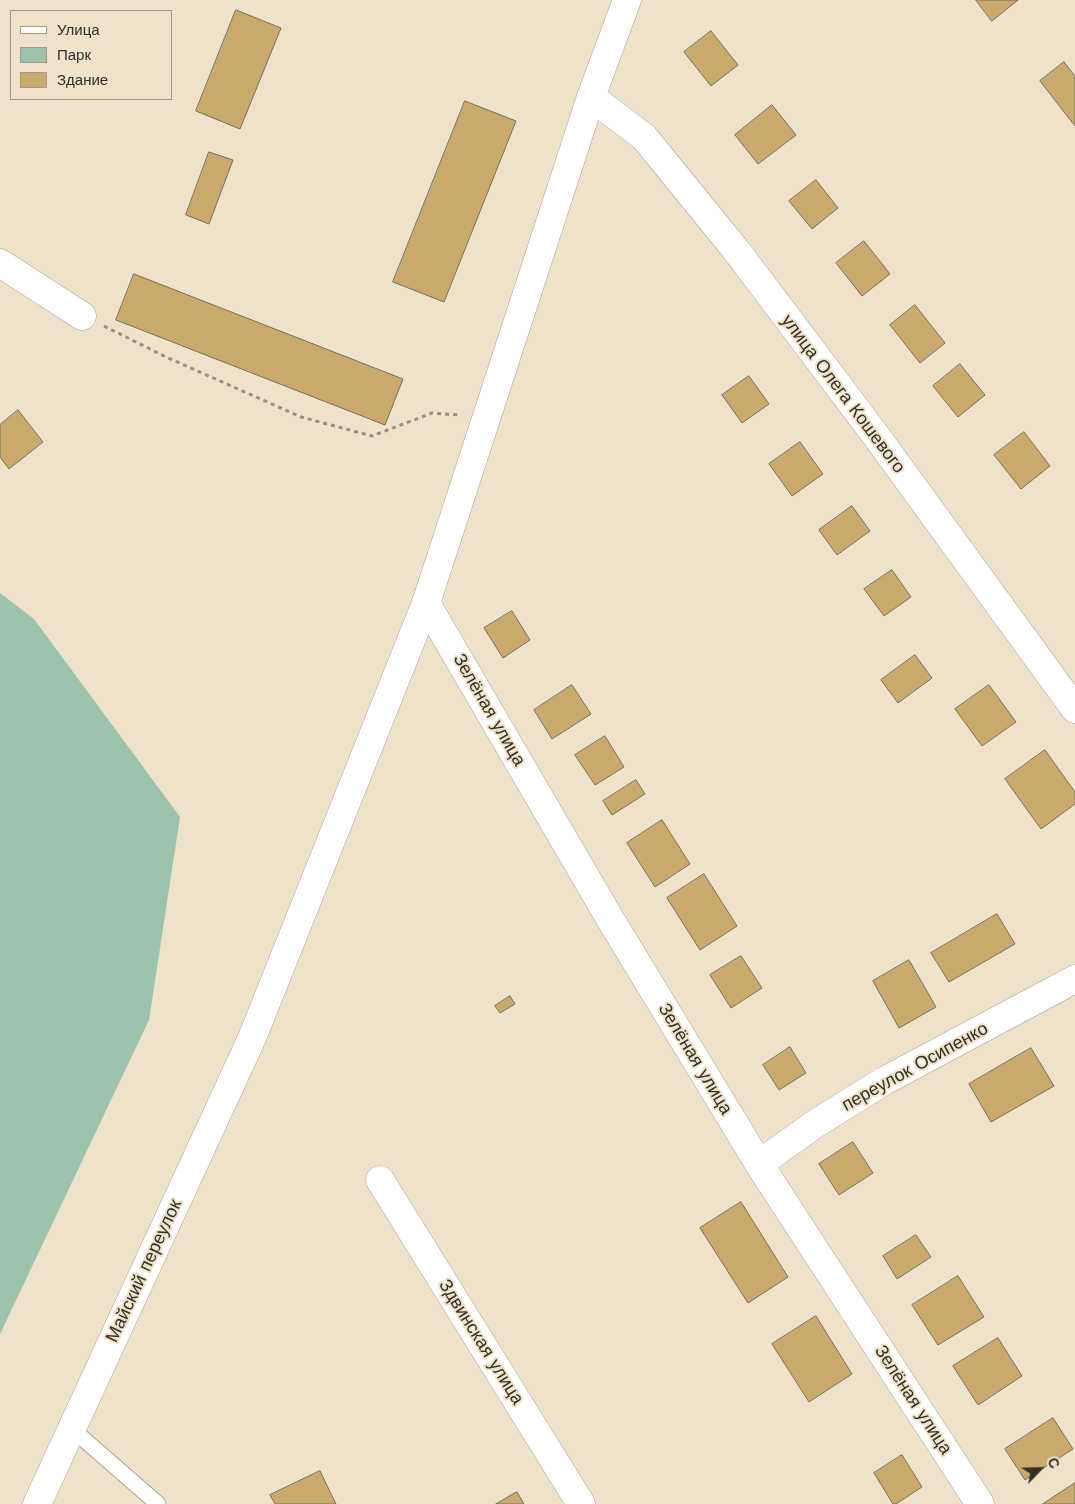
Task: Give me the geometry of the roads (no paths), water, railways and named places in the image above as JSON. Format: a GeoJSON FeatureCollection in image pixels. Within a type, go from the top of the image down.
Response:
{"type":"FeatureCollection","features":[{"type":"Feature","properties":{"kind":"street","name":"Майский переулок"},"geometry":{"type":"LineString","coordinates":[[37,1504],[252,1038],[426,603],[591,98],[627,0]]}},
{"type":"Feature","properties":{"kind":"street","name":"улица Олега Кошевого"},"geometry":{"type":"LineString","coordinates":[[591,98],[644,137],[736,250],[874,433],[1075,709]]}},
{"type":"Feature","properties":{"kind":"street"},"geometry":{"type":"LineString","coordinates":[[0,262],[82,316]]}},
{"type":"Feature","properties":{"kind":"street","name":"Зелёная улица"},"geometry":{"type":"LineString","coordinates":[[426,603],[604,908],[760,1164],[980,1504]]}},
{"type":"Feature","properties":{"kind":"street","name":"переулок Осипенко"},"geometry":{"type":"LineString","coordinates":[[760,1164],[815,1124],[884,1081],[1075,979]]}},
{"type":"Feature","properties":{"kind":"street","name":"Здвинская улица"},"geometry":{"type":"LineString","coordinates":[[380,1180],[582,1504]]}},
{"type":"Feature","properties":{"kind":"lane"},"geometry":{"type":"LineString","coordinates":[[72,1429],[158,1504]]}}]}
